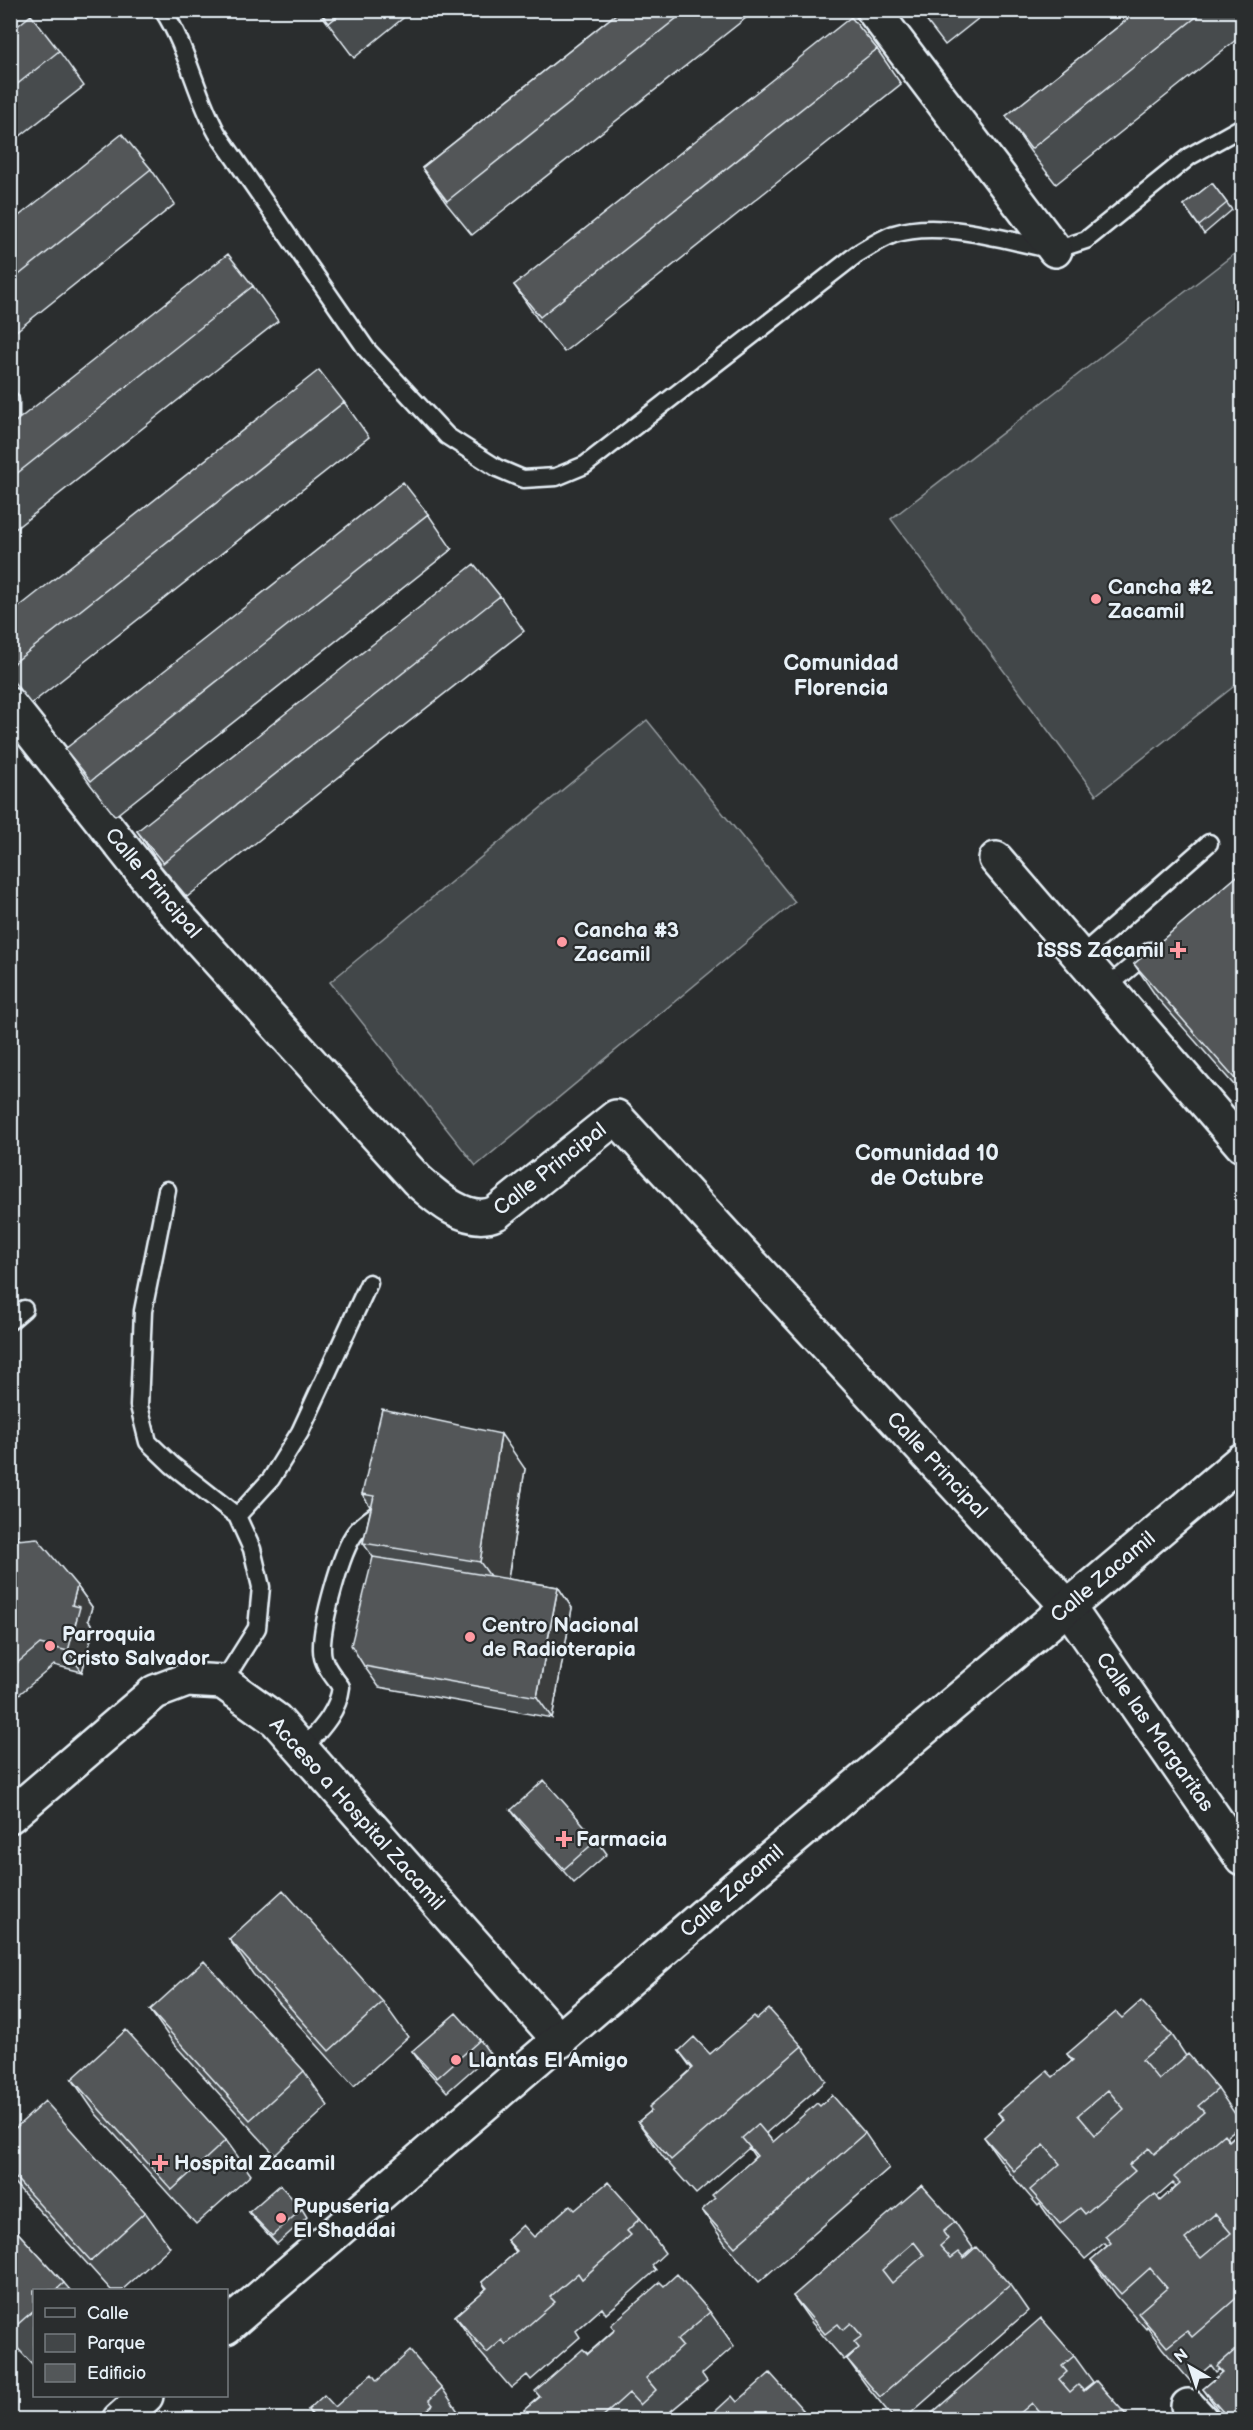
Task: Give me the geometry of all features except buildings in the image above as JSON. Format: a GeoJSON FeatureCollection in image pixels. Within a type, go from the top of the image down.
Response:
{"type":"FeatureCollection","features":[{"type":"Feature","properties":{"kind":"street"},"geometry":{"type":"LineString","coordinates":[[873,10],[1055,250]]}},
{"type":"Feature","properties":{"kind":"street","name":"Calle Principal"},"geometry":{"type":"LineString","coordinates":[[10,705],[170,907],[428,1190],[466,1215],[487,1218],[506,1206],[616,1117],[1068,1607]]}},
{"type":"Feature","properties":{"kind":"street"},"geometry":{"type":"LineString","coordinates":[[996,859],[1242,1145]]}},
{"type":"Feature","properties":{"kind":"street","name":"Calle Zacamil"},"geometry":{"type":"LineString","coordinates":[[228,2325],[734,1889],[1242,1460]]}},
{"type":"Feature","properties":{"kind":"street","name":"Calle las Margaritas"},"geometry":{"type":"LineString","coordinates":[[1068,1607],[1242,1858]]}},
{"type":"Feature","properties":{"kind":"street"},"geometry":{"type":"LineString","coordinates":[[10,1816],[155,1692],[187,1680],[223,1682]]}},
{"type":"Feature","properties":{"kind":"street","name":"Acceso a Hospital Zacamil"},"geometry":{"type":"LineString","coordinates":[[223,1682],[276,1720],[560,2041]]}},
{"type":"Feature","properties":{"kind":"lane"},"geometry":{"type":"LineString","coordinates":[[163,10],[185,51],[207,116],[217,133],[367,350],[447,436],[496,468],[523,479],[556,477],[585,465],[857,254],[892,235],[935,229],[1055,250],[1086,240],[1190,156],[1242,128]]}},
{"type":"Feature","properties":{"kind":"lane"},"geometry":{"type":"LineString","coordinates":[[10,400],[10,418]]}},
{"type":"Feature","properties":{"kind":"lane"},"geometry":{"type":"LineString","coordinates":[[1080,956],[1209,843]]}},
{"type":"Feature","properties":{"kind":"lane"},"geometry":{"type":"LineString","coordinates":[[1107,987],[1165,939]]}},
{"type":"Feature","properties":{"kind":"lane"},"geometry":{"type":"LineString","coordinates":[[167,1190],[143,1311],[139,1406],[148,1442],[172,1465],[237,1516],[252,1549],[261,1587],[257,1628],[223,1682]]}},
{"type":"Feature","properties":{"kind":"lane"},"geometry":{"type":"LineString","coordinates":[[237,1516],[271,1479],[300,1432],[369,1283]]}},
{"type":"Feature","properties":{"kind":"lane"},"geometry":{"type":"LineString","coordinates":[[10,1321],[24,1309]]}},
{"type":"Feature","properties":{"kind":"lane"},"geometry":{"type":"LineString","coordinates":[[302,1750],[328,1720],[339,1700],[340,1687],[328,1670],[322,1652],[326,1621],[342,1555],[356,1532],[381,1511]]}},
{"type":"Feature","properties":{"kind":"green space","name":"Cancha #2 Zacamil"},"geometry":{"type":"Polygon","coordinates":[[[1242,248],[1242,680],[1096,795],[891,519],[1242,248]]]}},
{"type":"Feature","properties":{"kind":"green space","name":"Cancha #3 Zacamil"},"geometry":{"type":"Polygon","coordinates":[[[647,720],[795,902],[476,1166],[330,982],[647,720]]]}},
{"type":"Feature","properties":{"kind":"place","name":"Cancha #2 Zacamil"},"geometry":{"type":"Point","coordinates":[1096,599]}},
{"type":"Feature","properties":{"kind":"place","name":"Cancha #3 Zacamil"},"geometry":{"type":"Point","coordinates":[562,942]}},
{"type":"Feature","properties":{"kind":"place","name":"ISSS Zacamil"},"geometry":{"type":"Point","coordinates":[1178,950]}},
{"type":"Feature","properties":{"kind":"place","name":"Centro Nacional de Radioterapia"},"geometry":{"type":"Point","coordinates":[470,1637]}},
{"type":"Feature","properties":{"kind":"place","name":"Parroquia Cristo Salvador"},"geometry":{"type":"Point","coordinates":[50,1646]}},
{"type":"Feature","properties":{"kind":"place","name":"Farmacia"},"geometry":{"type":"Point","coordinates":[564,1839]}},
{"type":"Feature","properties":{"kind":"place","name":"Llantas El Amigo"},"geometry":{"type":"Point","coordinates":[456,2060]}},
{"type":"Feature","properties":{"kind":"place","name":"Hospital Zacamil"},"geometry":{"type":"Point","coordinates":[160,2163]}},
{"type":"Feature","properties":{"kind":"place","name":"Pupuseria El Shaddai"},"geometry":{"type":"Point","coordinates":[281,2218]}},
{"type":"Feature","properties":{"kind":"district","name":"Comunidad Florencia"},"geometry":{"type":"Point","coordinates":[841,676]}},
{"type":"Feature","properties":{"kind":"district","name":"Comunidad 10 de Octubre"},"geometry":{"type":"Point","coordinates":[927,1166]}}]}
